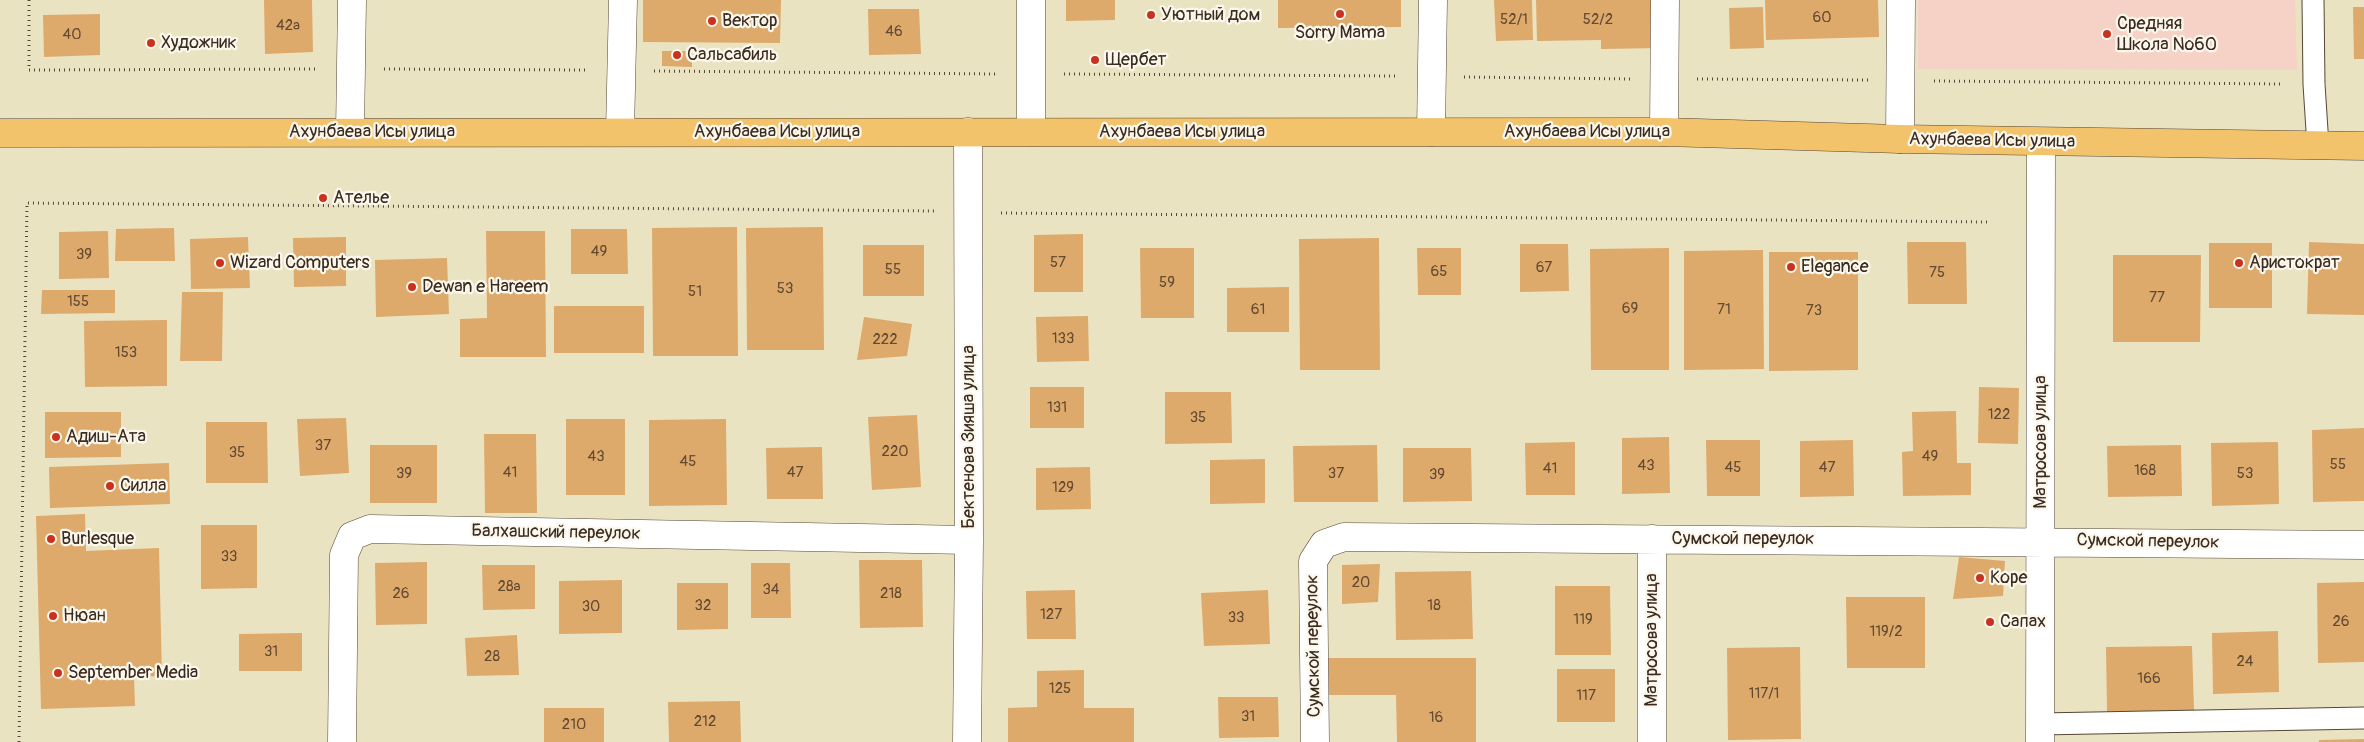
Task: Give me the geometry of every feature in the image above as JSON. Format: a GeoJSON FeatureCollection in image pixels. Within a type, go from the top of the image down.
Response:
{"type":"FeatureCollection","features":[{"type":"Feature","properties":{"kind":"main road","name":"Ахунбаева Исы улица"},"geometry":{"type":"LineString","coordinates":[[0,133],[1664,132],[2041,142],[2364,146]]}},
{"type":"Feature","properties":{"kind":"street"},"geometry":{"type":"LineString","coordinates":[[350,132],[352,0]]}},
{"type":"Feature","properties":{"kind":"street"},"geometry":{"type":"LineString","coordinates":[[620,132],[623,0]]}},
{"type":"Feature","properties":{"kind":"street"},"geometry":{"type":"LineString","coordinates":[[1031,0],[1031,132]]}},
{"type":"Feature","properties":{"kind":"street"},"geometry":{"type":"LineString","coordinates":[[1431,132],[1433,0]]}},
{"type":"Feature","properties":{"kind":"street"},"geometry":{"type":"LineString","coordinates":[[1664,132],[1665,0]]}},
{"type":"Feature","properties":{"kind":"street"},"geometry":{"type":"LineString","coordinates":[[1900,139],[1901,0]]}},
{"type":"Feature","properties":{"kind":"street","name":"Бектенова Зияша улица"},"geometry":{"type":"LineString","coordinates":[[967,742],[969,540],[968,132]]}},
{"type":"Feature","properties":{"kind":"street","name":"Матросова улица"},"geometry":{"type":"LineString","coordinates":[[2040,733],[2041,142]]}},
{"type":"Feature","properties":{"kind":"street","name":"Балхашский переулок"},"geometry":{"type":"LineString","coordinates":[[342,742],[344,555],[352,536],[370,529],[969,540]]}},
{"type":"Feature","properties":{"kind":"street","name":"Сумской переулок"},"geometry":{"type":"LineString","coordinates":[[1315,742],[1313,561],[1324,544],[1344,537],[2364,545]]}},
{"type":"Feature","properties":{"kind":"street","name":"Матросова улица"},"geometry":{"type":"LineString","coordinates":[[1652,539],[1652,742]]}},
{"type":"Feature","properties":{"kind":"lane"},"geometry":{"type":"LineString","coordinates":[[2313,0],[2314,84],[2318,146]]}},
{"type":"Feature","properties":{"kind":"lane"},"geometry":{"type":"LineString","coordinates":[[2040,733],[2364,718]]}},
{"type":"Feature","properties":{"kind":"path"},"geometry":{"type":"LineString","coordinates":[[29,0],[29,70],[352,69],[2314,84]]}},
{"type":"Feature","properties":{"kind":"path"},"geometry":{"type":"LineString","coordinates":[[19,742],[27,203],[916,210],[1988,222]]}},
{"type":"Feature","properties":{"kind":"shaded area","name":"Средняя Школа №60"},"geometry":{"type":"Polygon","coordinates":[[[1918,0],[2295,0],[2297,70],[1918,69],[1918,0]]]}},
{"type":"Feature","properties":{"kind":"building"},"geometry":{"type":"Polygon","coordinates":[[[264,0],[312,0],[313,52],[265,54],[264,0]]]}},
{"type":"Feature","properties":{"kind":"building","name":"Вектор"},"geometry":{"type":"Polygon","coordinates":[[[643,0],[781,0],[780,43],[643,42],[643,0]]]}},
{"type":"Feature","properties":{"kind":"building"},"geometry":{"type":"Polygon","coordinates":[[[1066,0],[1115,0],[1115,20],[1066,21],[1066,0]]]}},
{"type":"Feature","properties":{"kind":"building","name":"Sorry Mama"},"geometry":{"type":"Polygon","coordinates":[[[1278,0],[1401,0],[1401,27],[1278,28],[1278,0]]]}},
{"type":"Feature","properties":{"kind":"building"},"geometry":{"type":"Polygon","coordinates":[[[1494,0],[1532,0],[1533,40],[1496,41],[1494,0]]]}},
{"type":"Feature","properties":{"kind":"building"},"geometry":{"type":"Polygon","coordinates":[[[1536,0],[1660,0],[1661,48],[1601,49],[1601,40],[1537,41],[1536,0]]]}},
{"type":"Feature","properties":{"kind":"building"},"geometry":{"type":"Polygon","coordinates":[[[1765,0],[1878,0],[1879,37],[1766,40],[1765,0]]]}},
{"type":"Feature","properties":{"kind":"building"},"geometry":{"type":"Polygon","coordinates":[[[1763,7],[1764,48],[1730,49],[1729,8],[1763,7]]]}},
{"type":"Feature","properties":{"kind":"building"},"geometry":{"type":"Polygon","coordinates":[[[2353,7],[2364,7],[2364,59],[2354,59],[2353,7]]]}},
{"type":"Feature","properties":{"kind":"building"},"geometry":{"type":"Polygon","coordinates":[[[868,9],[919,9],[921,54],[869,55],[868,9]]]}},
{"type":"Feature","properties":{"kind":"building"},"geometry":{"type":"Polygon","coordinates":[[[100,14],[100,55],[44,57],[43,15],[100,14]]]}},
{"type":"Feature","properties":{"kind":"building","name":"Сальсабиль"},"geometry":{"type":"Polygon","coordinates":[[[662,51],[692,51],[692,67],[662,66],[662,51]]]}},
{"type":"Feature","properties":{"kind":"building"},"geometry":{"type":"Polygon","coordinates":[[[737,227],[738,356],[653,356],[652,228],[737,227]]]}},
{"type":"Feature","properties":{"kind":"building"},"geometry":{"type":"Polygon","coordinates":[[[823,227],[824,350],[747,350],[746,228],[823,227]]]}},
{"type":"Feature","properties":{"kind":"building"},"geometry":{"type":"Polygon","coordinates":[[[174,228],[175,261],[115,261],[116,229],[174,228]]]}},
{"type":"Feature","properties":{"kind":"building"},"geometry":{"type":"Polygon","coordinates":[[[571,229],[627,229],[628,274],[571,274],[571,229]]]}},
{"type":"Feature","properties":{"kind":"building"},"geometry":{"type":"Polygon","coordinates":[[[108,231],[109,278],[59,279],[59,232],[108,231]]]}},
{"type":"Feature","properties":{"kind":"building"},"geometry":{"type":"Polygon","coordinates":[[[486,231],[545,231],[546,357],[460,357],[460,319],[487,318],[486,231]]]}},
{"type":"Feature","properties":{"kind":"building"},"geometry":{"type":"Polygon","coordinates":[[[1083,234],[1083,292],[1034,292],[1034,235],[1083,234]]]}},
{"type":"Feature","properties":{"kind":"building","name":"Wizard Computers"},"geometry":{"type":"Polygon","coordinates":[[[248,237],[250,288],[191,289],[190,239],[248,237]]]}},
{"type":"Feature","properties":{"kind":"building"},"geometry":{"type":"Polygon","coordinates":[[[346,237],[346,286],[294,287],[293,238],[346,237]]]}},
{"type":"Feature","properties":{"kind":"building"},"geometry":{"type":"Polygon","coordinates":[[[1379,238],[1380,370],[1300,370],[1299,239],[1379,238]]]}},
{"type":"Feature","properties":{"kind":"building"},"geometry":{"type":"Polygon","coordinates":[[[1907,242],[1966,242],[1967,304],[1908,304],[1907,242]]]}},
{"type":"Feature","properties":{"kind":"building"},"geometry":{"type":"Polygon","coordinates":[[[2309,242],[2364,244],[2364,315],[2307,314],[2309,242]]]}},
{"type":"Feature","properties":{"kind":"building"},"geometry":{"type":"Polygon","coordinates":[[[2209,243],[2272,243],[2272,308],[2209,308],[2209,243]]]}},
{"type":"Feature","properties":{"kind":"building"},"geometry":{"type":"Polygon","coordinates":[[[1520,244],[1568,244],[1569,291],[1520,292],[1520,244]]]}},
{"type":"Feature","properties":{"kind":"building"},"geometry":{"type":"Polygon","coordinates":[[[863,245],[924,245],[924,296],[863,296],[863,245]]]}},
{"type":"Feature","properties":{"kind":"building"},"geometry":{"type":"Polygon","coordinates":[[[1140,248],[1194,248],[1194,318],[1141,318],[1140,248]]]}},
{"type":"Feature","properties":{"kind":"building"},"geometry":{"type":"Polygon","coordinates":[[[1417,248],[1461,248],[1461,295],[1418,295],[1417,248]]]}},
{"type":"Feature","properties":{"kind":"building"},"geometry":{"type":"Polygon","coordinates":[[[1669,248],[1669,370],[1591,370],[1590,249],[1669,248]]]}},
{"type":"Feature","properties":{"kind":"building"},"geometry":{"type":"Polygon","coordinates":[[[1763,250],[1764,369],[1684,370],[1684,251],[1763,250]]]}},
{"type":"Feature","properties":{"kind":"building"},"geometry":{"type":"Polygon","coordinates":[[[1769,252],[1858,252],[1858,370],[1769,371],[1769,252]]]}},
{"type":"Feature","properties":{"kind":"building"},"geometry":{"type":"Polygon","coordinates":[[[2113,255],[2201,255],[2200,342],[2113,342],[2113,255]]]}},
{"type":"Feature","properties":{"kind":"building","name":"Dewan e Hareem"},"geometry":{"type":"Polygon","coordinates":[[[447,258],[449,314],[376,317],[375,260],[447,258]]]}},
{"type":"Feature","properties":{"kind":"building"},"geometry":{"type":"Polygon","coordinates":[[[1289,287],[1289,332],[1227,332],[1227,288],[1289,287]]]}},
{"type":"Feature","properties":{"kind":"building"},"geometry":{"type":"Polygon","coordinates":[[[42,290],[115,290],[115,313],[41,314],[42,290]]]}},
{"type":"Feature","properties":{"kind":"building"},"geometry":{"type":"Polygon","coordinates":[[[182,292],[223,292],[222,361],[180,361],[182,292]]]}},
{"type":"Feature","properties":{"kind":"building"},"geometry":{"type":"Polygon","coordinates":[[[554,306],[644,306],[644,353],[554,353],[554,306]]]}},
{"type":"Feature","properties":{"kind":"building"},"geometry":{"type":"Polygon","coordinates":[[[1088,316],[1089,361],[1037,362],[1036,317],[1088,316]]]}},
{"type":"Feature","properties":{"kind":"building"},"geometry":{"type":"Polygon","coordinates":[[[864,317],[912,324],[907,356],[857,360],[864,317]]]}},
{"type":"Feature","properties":{"kind":"building"},"geometry":{"type":"Polygon","coordinates":[[[167,320],[167,386],[85,387],[84,321],[167,320]]]}},
{"type":"Feature","properties":{"kind":"building"},"geometry":{"type":"Polygon","coordinates":[[[1030,387],[1084,387],[1084,428],[1030,428],[1030,387]]]}},
{"type":"Feature","properties":{"kind":"building"},"geometry":{"type":"Polygon","coordinates":[[[1979,387],[2019,388],[2018,444],[1978,443],[1979,387]]]}},
{"type":"Feature","properties":{"kind":"building"},"geometry":{"type":"Polygon","coordinates":[[[1165,392],[1231,392],[1232,443],[1165,444],[1165,392]]]}},
{"type":"Feature","properties":{"kind":"building"},"geometry":{"type":"Polygon","coordinates":[[[1956,411],[1957,463],[1971,463],[1971,495],[1903,496],[1902,452],[1913,451],[1912,412],[1956,411]]]}},
{"type":"Feature","properties":{"kind":"building"},"geometry":{"type":"Polygon","coordinates":[[[45,412],[121,412],[121,457],[45,458],[45,412]]]}},
{"type":"Feature","properties":{"kind":"building"},"geometry":{"type":"Polygon","coordinates":[[[917,415],[921,487],[872,490],[868,417],[917,415]]]}},
{"type":"Feature","properties":{"kind":"building"},"geometry":{"type":"Polygon","coordinates":[[[346,418],[349,473],[300,476],[297,419],[346,418]]]}},
{"type":"Feature","properties":{"kind":"building"},"geometry":{"type":"Polygon","coordinates":[[[566,419],[625,419],[625,495],[566,495],[566,419]]]}},
{"type":"Feature","properties":{"kind":"building"},"geometry":{"type":"Polygon","coordinates":[[[726,419],[727,505],[649,506],[649,420],[726,419]]]}},
{"type":"Feature","properties":{"kind":"building"},"geometry":{"type":"Polygon","coordinates":[[[206,422],[267,422],[268,483],[206,483],[206,422]]]}},
{"type":"Feature","properties":{"kind":"building"},"geometry":{"type":"Polygon","coordinates":[[[2364,428],[2364,501],[2313,502],[2312,430],[2364,428]]]}},
{"type":"Feature","properties":{"kind":"building"},"geometry":{"type":"Polygon","coordinates":[[[484,434],[536,434],[537,513],[485,513],[484,434]]]}},
{"type":"Feature","properties":{"kind":"building"},"geometry":{"type":"Polygon","coordinates":[[[1669,437],[1670,493],[1622,494],[1622,438],[1669,437]]]}},
{"type":"Feature","properties":{"kind":"building"},"geometry":{"type":"Polygon","coordinates":[[[1706,440],[1760,440],[1760,496],[1707,496],[1706,440]]]}},
{"type":"Feature","properties":{"kind":"building"},"geometry":{"type":"Polygon","coordinates":[[[1853,440],[1854,496],[1800,497],[1800,441],[1853,440]]]}},
{"type":"Feature","properties":{"kind":"building"},"geometry":{"type":"Polygon","coordinates":[[[1575,442],[1575,495],[1526,495],[1525,443],[1575,442]]]}},
{"type":"Feature","properties":{"kind":"building"},"geometry":{"type":"Polygon","coordinates":[[[2278,442],[2279,504],[2212,506],[2211,443],[2278,442]]]}},
{"type":"Feature","properties":{"kind":"building"},"geometry":{"type":"Polygon","coordinates":[[[370,445],[437,445],[437,503],[370,503],[370,445]]]}},
{"type":"Feature","properties":{"kind":"building"},"geometry":{"type":"Polygon","coordinates":[[[1377,445],[1378,502],[1294,502],[1293,446],[1377,445]]]}},
{"type":"Feature","properties":{"kind":"building"},"geometry":{"type":"Polygon","coordinates":[[[2181,445],[2182,496],[2108,497],[2107,446],[2181,445]]]}},
{"type":"Feature","properties":{"kind":"building"},"geometry":{"type":"Polygon","coordinates":[[[822,447],[823,499],[767,499],[766,448],[822,447]]]}},
{"type":"Feature","properties":{"kind":"building"},"geometry":{"type":"Polygon","coordinates":[[[1403,448],[1471,448],[1472,501],[1403,502],[1403,448]]]}},
{"type":"Feature","properties":{"kind":"building"},"geometry":{"type":"Polygon","coordinates":[[[1265,459],[1265,503],[1210,504],[1210,460],[1265,459]]]}},
{"type":"Feature","properties":{"kind":"building","name":"Силла"},"geometry":{"type":"Polygon","coordinates":[[[169,463],[170,504],[50,508],[49,467],[169,463]]]}},
{"type":"Feature","properties":{"kind":"building"},"geometry":{"type":"Polygon","coordinates":[[[1090,467],[1091,509],[1036,510],[1036,468],[1090,467]]]}},
{"type":"Feature","properties":{"kind":"building"},"geometry":{"type":"Polygon","coordinates":[[[85,514],[86,551],[159,548],[162,676],[134,677],[135,706],[41,709],[36,516],[85,514]]]}},
{"type":"Feature","properties":{"kind":"building"},"geometry":{"type":"Polygon","coordinates":[[[201,525],[257,525],[257,588],[201,589],[201,525]]]}},
{"type":"Feature","properties":{"kind":"building","name":"Коре"},"geometry":{"type":"Polygon","coordinates":[[[1959,557],[2005,561],[2003,596],[1953,599],[1959,557]]]}},
{"type":"Feature","properties":{"kind":"building"},"geometry":{"type":"Polygon","coordinates":[[[859,560],[922,560],[923,627],[860,628],[859,560]]]}},
{"type":"Feature","properties":{"kind":"building"},"geometry":{"type":"Polygon","coordinates":[[[427,562],[427,624],[376,625],[375,563],[427,562]]]}},
{"type":"Feature","properties":{"kind":"building"},"geometry":{"type":"Polygon","coordinates":[[[751,563],[790,563],[791,618],[751,618],[751,563]]]}},
{"type":"Feature","properties":{"kind":"building"},"geometry":{"type":"Polygon","coordinates":[[[1380,564],[1378,602],[1342,604],[1342,565],[1380,564]]]}},
{"type":"Feature","properties":{"kind":"building"},"geometry":{"type":"Polygon","coordinates":[[[482,565],[535,565],[535,609],[483,610],[482,565]]]}},
{"type":"Feature","properties":{"kind":"building"},"geometry":{"type":"Polygon","coordinates":[[[1471,571],[1473,639],[1396,640],[1395,572],[1471,571]]]}},
{"type":"Feature","properties":{"kind":"building"},"geometry":{"type":"Polygon","coordinates":[[[622,580],[622,633],[559,634],[559,581],[622,580]]]}},
{"type":"Feature","properties":{"kind":"building"},"geometry":{"type":"Polygon","coordinates":[[[2364,582],[2364,662],[2318,663],[2317,583],[2364,582]]]}},
{"type":"Feature","properties":{"kind":"building"},"geometry":{"type":"Polygon","coordinates":[[[677,583],[728,583],[728,629],[677,630],[677,583]]]}},
{"type":"Feature","properties":{"kind":"building"},"geometry":{"type":"Polygon","coordinates":[[[1555,586],[1610,586],[1611,655],[1555,655],[1555,586]]]}},
{"type":"Feature","properties":{"kind":"building"},"geometry":{"type":"Polygon","coordinates":[[[1075,590],[1076,639],[1027,639],[1026,591],[1075,590]]]}},
{"type":"Feature","properties":{"kind":"building"},"geometry":{"type":"Polygon","coordinates":[[[1268,590],[1270,644],[1204,646],[1201,593],[1268,590]]]}},
{"type":"Feature","properties":{"kind":"building"},"geometry":{"type":"Polygon","coordinates":[[[1846,597],[1925,597],[1925,668],[1847,668],[1846,597]]]}},
{"type":"Feature","properties":{"kind":"building"},"geometry":{"type":"Polygon","coordinates":[[[2278,631],[2279,692],[2213,694],[2212,633],[2278,631]]]}},
{"type":"Feature","properties":{"kind":"building"},"geometry":{"type":"Polygon","coordinates":[[[302,633],[302,671],[239,671],[239,634],[302,633]]]}},
{"type":"Feature","properties":{"kind":"building"},"geometry":{"type":"Polygon","coordinates":[[[517,635],[519,675],[467,676],[465,638],[517,635]]]}},
{"type":"Feature","properties":{"kind":"building"},"geometry":{"type":"Polygon","coordinates":[[[2192,646],[2194,710],[2107,712],[2106,647],[2192,646]]]}},
{"type":"Feature","properties":{"kind":"building"},"geometry":{"type":"Polygon","coordinates":[[[1800,647],[1801,739],[1728,740],[1727,648],[1800,647]]]}},
{"type":"Feature","properties":{"kind":"building"},"geometry":{"type":"Polygon","coordinates":[[[1327,658],[1476,658],[1476,742],[1397,742],[1396,695],[1327,695],[1327,658]]]}},
{"type":"Feature","properties":{"kind":"building"},"geometry":{"type":"Polygon","coordinates":[[[1557,669],[1615,669],[1615,722],[1557,722],[1557,669]]]}},
{"type":"Feature","properties":{"kind":"building"},"geometry":{"type":"Polygon","coordinates":[[[1084,670],[1084,708],[1134,708],[1134,742],[1008,742],[1008,708],[1037,707],[1037,671],[1084,670]]]}},
{"type":"Feature","properties":{"kind":"building"},"geometry":{"type":"Polygon","coordinates":[[[1218,697],[1278,697],[1279,737],[1219,738],[1218,697]]]}},
{"type":"Feature","properties":{"kind":"building"},"geometry":{"type":"Polygon","coordinates":[[[740,701],[741,742],[669,742],[668,702],[740,701]]]}},
{"type":"Feature","properties":{"kind":"building"},"geometry":{"type":"Polygon","coordinates":[[[544,708],[604,708],[604,742],[544,742],[544,708]]]}},
{"type":"Feature","properties":{"kind":"building"},"geometry":{"type":"Polygon","coordinates":[[[2364,739],[2364,742],[2319,742],[2319,740],[2364,739]]]}},
{"type":"Feature","properties":{"kind":"place","name":"Sorry Mama"},"geometry":{"type":"Point","coordinates":[1340,14]}},
{"type":"Feature","properties":{"kind":"place","name":"Уютный дом"},"geometry":{"type":"Point","coordinates":[1151,15]}},
{"type":"Feature","properties":{"kind":"place","name":"Вектор"},"geometry":{"type":"Point","coordinates":[712,21]}},
{"type":"Feature","properties":{"kind":"place","name":"Средняя Школа №60"},"geometry":{"type":"Point","coordinates":[2107,34]}},
{"type":"Feature","properties":{"kind":"place","name":"Художник"},"geometry":{"type":"Point","coordinates":[151,43]}},
{"type":"Feature","properties":{"kind":"place","name":"Сальсабиль"},"geometry":{"type":"Point","coordinates":[677,55]}},
{"type":"Feature","properties":{"kind":"place","name":"Щербет"},"geometry":{"type":"Point","coordinates":[1095,60]}},
{"type":"Feature","properties":{"kind":"place","name":"Ателье"},"geometry":{"type":"Point","coordinates":[323,198]}},
{"type":"Feature","properties":{"kind":"place","name":"Wizard Computers"},"geometry":{"type":"Point","coordinates":[220,263]}},
{"type":"Feature","properties":{"kind":"place","name":"Аристократ"},"geometry":{"type":"Point","coordinates":[2239,263]}},
{"type":"Feature","properties":{"kind":"place","name":"Elegance"},"geometry":{"type":"Point","coordinates":[1791,267]}},
{"type":"Feature","properties":{"kind":"place","name":"Dewan e Hareem"},"geometry":{"type":"Point","coordinates":[412,287]}},
{"type":"Feature","properties":{"kind":"place","name":"Адиш-Ата"},"geometry":{"type":"Point","coordinates":[56,437]}},
{"type":"Feature","properties":{"kind":"place","name":"Силла"},"geometry":{"type":"Point","coordinates":[110,486]}},
{"type":"Feature","properties":{"kind":"place","name":"Burlesque"},"geometry":{"type":"Point","coordinates":[51,539]}},
{"type":"Feature","properties":{"kind":"place","name":"Коре"},"geometry":{"type":"Point","coordinates":[1980,578]}},
{"type":"Feature","properties":{"kind":"place","name":"Нюан"},"geometry":{"type":"Point","coordinates":[53,616]}},
{"type":"Feature","properties":{"kind":"place","name":"Сапах"},"geometry":{"type":"Point","coordinates":[1990,622]}},
{"type":"Feature","properties":{"kind":"place","name":"September Media"},"geometry":{"type":"Point","coordinates":[58,673]}}]}
